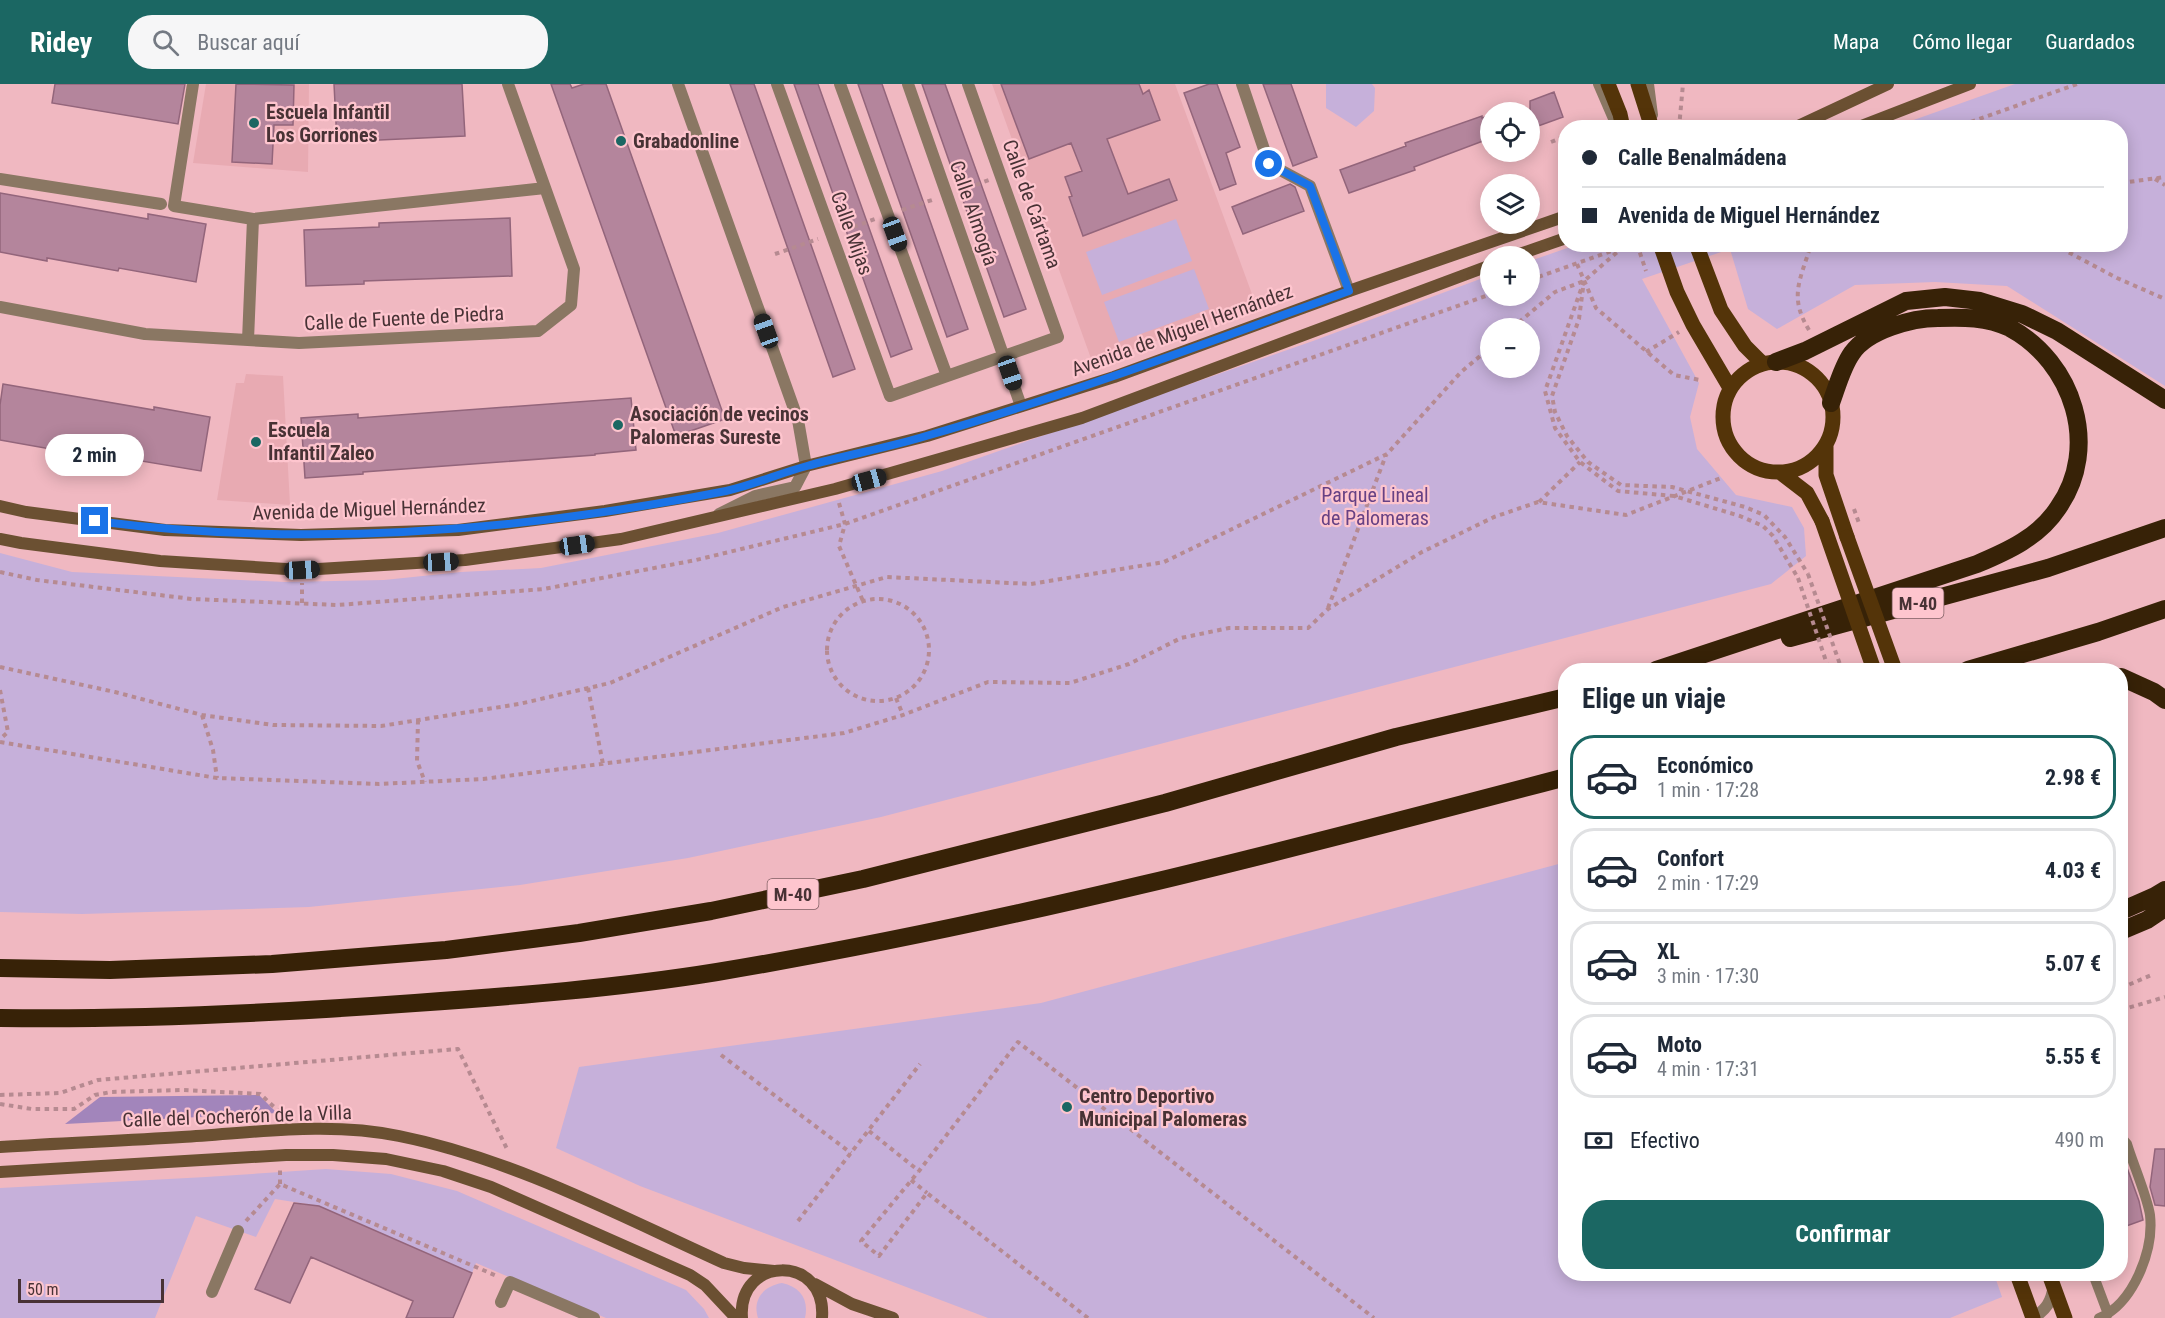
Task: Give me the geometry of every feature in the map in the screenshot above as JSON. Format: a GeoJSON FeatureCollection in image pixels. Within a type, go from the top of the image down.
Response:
{"type":"FeatureCollection","features":[{"type":"Feature","properties":{"kind":"highway"},"geometry":{"type":"LineString","coordinates":[[1769,363],[1805,351],[1906,301],[1945,297],[1980,301],[2022,314],[2057,331],[2165,400]]}},
{"type":"Feature","properties":{"kind":"highway"},"geometry":{"type":"LineString","coordinates":[[1677,663],[2007,552],[2031,537],[2058,508],[2072,483],[2078,460],[2079,428],[2073,400],[2055,367],[2032,342],[2008,327],[1972,316],[1922,318],[1899,324],[1871,337],[1853,351],[1831,403]]}},
{"type":"Feature","properties":{"kind":"highway","name":"M-40"},"geometry":{"type":"LineString","coordinates":[[1696,663],[2048,568],[2165,528]]}},
{"type":"Feature","properties":{"kind":"highway"},"geometry":{"type":"LineString","coordinates":[[1992,663],[2098,632],[2165,609]]}},
{"type":"Feature","properties":{"kind":"highway"},"geometry":{"type":"LineString","coordinates":[[2128,680],[2154,692],[2165,700]]}},
{"type":"Feature","properties":{"kind":"highway","name":"M-40"},"geometry":{"type":"LineString","coordinates":[[0,968],[110,970],[283,963],[446,950],[579,933],[689,914],[875,876],[1165,803],[1396,737],[1558,700]]}},
{"type":"Feature","properties":{"kind":"highway"},"geometry":{"type":"LineString","coordinates":[[0,1018],[141,1018],[297,1012],[487,998],[714,973],[886,941],[1097,897],[1260,857],[1558,779]]}},
{"type":"Feature","properties":{"kind":"highway"},"geometry":{"type":"LineString","coordinates":[[2128,908],[2165,890]]}},
{"type":"Feature","properties":{"kind":"highway"},"geometry":{"type":"LineString","coordinates":[[2128,928],[2147,920],[2165,908]]}},
{"type":"Feature","properties":{"kind":"main road"},"geometry":{"type":"LineString","coordinates":[[1608,84],[1620,120]]}},
{"type":"Feature","properties":{"kind":"main road"},"geometry":{"type":"LineString","coordinates":[[1638,84],[1651,120]]}},
{"type":"Feature","properties":{"kind":"main road"},"geometry":{"type":"LineString","coordinates":[[1663,252],[1677,292],[1693,325],[1730,388]]}},
{"type":"Feature","properties":{"kind":"main road"},"geometry":{"type":"LineString","coordinates":[[1699,252],[1721,310],[1733,331],[1769,363]]}},
{"type":"Feature","properties":{"kind":"main road"},"geometry":{"type":"LineString","coordinates":[[1826,445],[1806,464],[1781,472],[1767,471],[1752,466],[1737,455],[1728,440],[1723,422],[1724,404],[1730,388],[1747,369],[1769,363],[1791,363],[1806,368],[1826,390],[1831,403],[1831,431],[1826,445],[1826,475],[1892,663]]}},
{"type":"Feature","properties":{"kind":"main road"},"geometry":{"type":"LineString","coordinates":[[1781,472],[1808,493],[1822,521],[1872,663]]}},
{"type":"Feature","properties":{"kind":"main road"},"geometry":{"type":"LineString","coordinates":[[2020,1281],[2033,1318]]}},
{"type":"Feature","properties":{"kind":"main road"},"geometry":{"type":"LineString","coordinates":[[2051,1281],[2065,1318]]}},
{"type":"Feature","properties":{"kind":"street"},"geometry":{"type":"LineString","coordinates":[[193,84],[174,206],[253,219],[545,188]]}},
{"type":"Feature","properties":{"kind":"street","name":"Calle de Fuente de Piedra"},"geometry":{"type":"LineString","coordinates":[[0,307],[146,334],[299,343],[538,331],[571,305],[574,269],[508,84]]}},
{"type":"Feature","properties":{"kind":"street"},"geometry":{"type":"LineString","coordinates":[[678,84],[798,420],[806,466],[795,488],[755,496],[707,519]]}},
{"type":"Feature","properties":{"kind":"street","name":"Calle Mijas"},"geometry":{"type":"LineString","coordinates":[[777,84],[890,396],[946,376]]}},
{"type":"Feature","properties":{"kind":"street"},"geometry":{"type":"LineString","coordinates":[[840,84],[946,376],[1004,356]]}},
{"type":"Feature","properties":{"kind":"street","name":"Calle Almogía"},"geometry":{"type":"LineString","coordinates":[[908,84],[1022,406]]}},
{"type":"Feature","properties":{"kind":"street","name":"Calle de Cártama"},"geometry":{"type":"LineString","coordinates":[[968,84],[1058,336],[1004,356]]}},
{"type":"Feature","properties":{"kind":"street"},"geometry":{"type":"LineString","coordinates":[[1242,84],[1269,164],[1310,186],[1349,291]]}},
{"type":"Feature","properties":{"kind":"street"},"geometry":{"type":"LineString","coordinates":[[1811,120],[1888,84]]}},
{"type":"Feature","properties":{"kind":"street"},"geometry":{"type":"LineString","coordinates":[[1877,120],[1970,84]]}},
{"type":"Feature","properties":{"kind":"street"},"geometry":{"type":"LineString","coordinates":[[0,179],[161,204]]}},
{"type":"Feature","properties":{"kind":"street"},"geometry":{"type":"LineString","coordinates":[[248,340],[253,219]]}},
{"type":"Feature","properties":{"kind":"street","name":"Avenida de Miguel Hernández"},"geometry":{"type":"LineString","coordinates":[[0,506],[26,512],[165,530],[301,535],[458,530],[605,511],[730,490],[806,466],[927,436],[1114,377],[1349,291],[1558,219]]}},
{"type":"Feature","properties":{"kind":"street"},"geometry":{"type":"LineString","coordinates":[[1540,247],[1558,241]]}},
{"type":"Feature","properties":{"kind":"street"},"geometry":{"type":"LineString","coordinates":[[0,539],[160,561],[302,570],[465,560],[621,539],[835,489],[1082,418],[1480,269]]}},
{"type":"Feature","properties":{"kind":"street","name":"Calle del Cocherón de la Villa"},"geometry":{"type":"LineString","coordinates":[[0,1147],[337,1128],[397,1135],[447,1147],[537,1178],[724,1263],[744,1268],[788,1270],[801,1274],[812,1282]]}},
{"type":"Feature","properties":{"kind":"street","name":"Calle del Cocherón de la Villa"},"geometry":{"type":"LineString","coordinates":[[0,1172],[286,1155],[333,1155],[386,1159],[443,1170],[492,1187],[690,1275],[705,1285],[736,1318]]}},
{"type":"Feature","properties":{"kind":"street"},"geometry":{"type":"LineString","coordinates":[[212,1292],[238,1231]]}},
{"type":"Feature","properties":{"kind":"street"},"geometry":{"type":"LineString","coordinates":[[742,1318],[742,1305],[753,1282],[774,1270]]}},
{"type":"Feature","properties":{"kind":"street"},"geometry":{"type":"LineString","coordinates":[[2033,1318],[2045,1310],[2051,1301],[2051,1281]]}},
{"type":"Feature","properties":{"kind":"street"},"geometry":{"type":"LineString","coordinates":[[501,1302],[510,1282],[594,1318]]}},
{"type":"Feature","properties":{"kind":"street"},"geometry":{"type":"LineString","coordinates":[[812,1282],[823,1307],[822,1318]]}},
{"type":"Feature","properties":{"kind":"street"},"geometry":{"type":"LineString","coordinates":[[812,1282],[852,1304],[893,1318]]}},
{"type":"Feature","properties":{"kind":"lane"},"geometry":{"type":"LineString","coordinates":[[1598,84],[1614,120]]}},
{"type":"Feature","properties":{"kind":"lane"},"geometry":{"type":"LineString","coordinates":[[1649,84],[1653,120]]}},
{"type":"Feature","properties":{"kind":"lane"},"geometry":{"type":"LineString","coordinates":[[2103,1316],[2133,1286],[2146,1258],[2150,1237],[2150,1215],[2128,1147]]}},
{"type":"Feature","properties":{"kind":"lane"},"geometry":{"type":"LineString","coordinates":[[2095,1281],[2103,1316]]}},
{"type":"Feature","properties":{"kind":"path"},"geometry":{"type":"LineString","coordinates":[[1680,120],[1683,84]]}},
{"type":"Feature","properties":{"kind":"path"},"geometry":{"type":"LineString","coordinates":[[1976,120],[2077,84]]}},
{"type":"Feature","properties":{"kind":"path"},"geometry":{"type":"LineString","coordinates":[[1551,142],[1558,139]]}},
{"type":"Feature","properties":{"kind":"path"},"geometry":{"type":"LineString","coordinates":[[2128,182],[2165,177]]}},
{"type":"Feature","properties":{"kind":"path"},"geometry":{"type":"LineString","coordinates":[[2155,179],[2165,185]]}},
{"type":"Feature","properties":{"kind":"path"},"geometry":{"type":"LineString","coordinates":[[1540,277],[1608,252]]}},
{"type":"Feature","properties":{"kind":"path"},"geometry":{"type":"LineString","coordinates":[[1524,318],[1555,292],[1584,281],[1616,252]]}},
{"type":"Feature","properties":{"kind":"path"},"geometry":{"type":"LineString","coordinates":[[1640,252],[1646,271]]}},
{"type":"Feature","properties":{"kind":"path"},"geometry":{"type":"LineString","coordinates":[[1810,252],[1796,296],[1803,320],[1810,330]]}},
{"type":"Feature","properties":{"kind":"path"},"geometry":{"type":"LineString","coordinates":[[2068,252],[2117,278],[2165,299]]}},
{"type":"Feature","properties":{"kind":"path"},"geometry":{"type":"LineString","coordinates":[[1577,264],[1596,308],[1674,375],[1700,380]]}},
{"type":"Feature","properties":{"kind":"path"},"geometry":{"type":"LineString","coordinates":[[1584,281],[1545,391],[1555,428],[1580,462],[1618,491],[1674,496],[1740,516],[1763,526],[1773,536],[1798,578],[1827,663]]}},
{"type":"Feature","properties":{"kind":"path"},"geometry":{"type":"LineString","coordinates":[[1584,281],[1579,319],[1552,396],[1555,412],[1567,436],[1588,462],[1621,485],[1672,487],[1745,507],[1764,515],[1785,537],[1808,574],[1840,663]]}},
{"type":"Feature","properties":{"kind":"path"},"geometry":{"type":"LineString","coordinates":[[1646,352],[1673,334]]}},
{"type":"Feature","properties":{"kind":"path"},"geometry":{"type":"LineString","coordinates":[[1328,609],[1387,454],[1461,372],[1480,356]]}},
{"type":"Feature","properties":{"kind":"path"},"geometry":{"type":"LineString","coordinates":[[0,666],[202,715],[273,725],[381,726],[519,704],[610,683],[783,607],[887,578],[1031,584],[1164,562],[1387,454]]}},
{"type":"Feature","properties":{"kind":"path"},"geometry":{"type":"LineString","coordinates":[[0,741],[217,778],[379,784],[483,779],[844,734],[903,716],[988,682],[1070,683],[1129,664],[1181,638],[1229,628],[1308,628],[1328,609],[1422,552],[1494,517],[1538,502],[1580,462]]}},
{"type":"Feature","properties":{"kind":"path"},"geometry":{"type":"LineString","coordinates":[[1538,502],[1626,515],[1721,478]]}},
{"type":"Feature","properties":{"kind":"path"},"geometry":{"type":"LineString","coordinates":[[835,489],[845,524],[839,546],[863,601]]}},
{"type":"Feature","properties":{"kind":"path"},"geometry":{"type":"LineString","coordinates":[[302,582],[302,603]]}},
{"type":"Feature","properties":{"kind":"path"},"geometry":{"type":"LineString","coordinates":[[881,598],[898,602],[912,612],[923,626],[929,642],[928,660],[922,676],[911,690],[896,698],[879,701],[863,699],[848,692],[837,680],[829,666],[826,650],[829,633],[842,613],[863,601],[881,598]]}},
{"type":"Feature","properties":{"kind":"path"},"geometry":{"type":"LineString","coordinates":[[588,688],[603,764]]}},
{"type":"Feature","properties":{"kind":"path"},"geometry":{"type":"LineString","coordinates":[[0,690],[8,732],[0,741]]}},
{"type":"Feature","properties":{"kind":"path"},"geometry":{"type":"LineString","coordinates":[[896,698],[903,716]]}},
{"type":"Feature","properties":{"kind":"path"},"geometry":{"type":"LineString","coordinates":[[202,715],[213,750],[217,778]]}},
{"type":"Feature","properties":{"kind":"path"},"geometry":{"type":"LineString","coordinates":[[418,720],[417,761],[425,782]]}},
{"type":"Feature","properties":{"kind":"path"},"geometry":{"type":"LineString","coordinates":[[2128,985],[2154,974]]}},
{"type":"Feature","properties":{"kind":"path"},"geometry":{"type":"LineString","coordinates":[[2128,1008],[2165,997]]}},
{"type":"Feature","properties":{"kind":"path"},"geometry":{"type":"LineString","coordinates":[[927,1193],[879,1256],[861,1241],[919,1171],[1018,1042],[1374,1318]]}},
{"type":"Feature","properties":{"kind":"path"},"geometry":{"type":"LineString","coordinates":[[0,1095],[60,1093],[98,1080],[458,1049],[509,1152]]}},
{"type":"Feature","properties":{"kind":"path"},"geometry":{"type":"LineString","coordinates":[[722,1055],[851,1153]]}},
{"type":"Feature","properties":{"kind":"path"},"geometry":{"type":"LineString","coordinates":[[798,1221],[920,1064]]}},
{"type":"Feature","properties":{"kind":"path"},"geometry":{"type":"LineString","coordinates":[[0,1104],[32,1109],[74,1109],[95,1095],[111,1092],[184,1090],[260,1094],[284,1117]]}},
{"type":"Feature","properties":{"kind":"path"},"geometry":{"type":"LineString","coordinates":[[869,1131],[919,1171]]}},
{"type":"Feature","properties":{"kind":"path"},"geometry":{"type":"LineString","coordinates":[[238,1231],[280,1184],[280,1167]]}},
{"type":"Feature","properties":{"kind":"path"},"geometry":{"type":"LineString","coordinates":[[911,1180],[1088,1318]]}},
{"type":"Feature","properties":{"kind":"path"},"geometry":{"type":"LineString","coordinates":[[280,1184],[510,1282]]}},
{"type":"Feature","properties":{"kind":"shaded area","name":"Escuela Infantil Los Gorriones"},"geometry":{"type":"Polygon","coordinates":[[[206,84],[309,84],[308,172],[193,163],[206,84]]]}},
{"type":"Feature","properties":{"kind":"shaded area"},"geometry":{"type":"Polygon","coordinates":[[[992,84],[1175,84],[1256,305],[1093,364],[992,84]]]}},
{"type":"Feature","properties":{"kind":"shaded area","name":"Escuela Infantil Zaleo"},"geometry":{"type":"Polygon","coordinates":[[[246,374],[283,376],[290,505],[217,500],[236,383],[244,383],[246,374]]]}},
{"type":"Feature","properties":{"kind":"shaded area"},"geometry":{"type":"Polygon","coordinates":[[[259,1095],[277,1113],[65,1124],[100,1097],[259,1095]]]}},
{"type":"Feature","properties":{"kind":"green space"},"geometry":{"type":"Polygon","coordinates":[[[1326,84],[1372,84],[1375,88],[1374,111],[1356,127],[1326,108],[1326,84]]]}},
{"type":"Feature","properties":{"kind":"green space","name":"Parque Lineal de Palomeras"},"geometry":{"type":"Polygon","coordinates":[[[2015,84],[2165,84],[2165,386],[2007,286],[1935,282],[1855,285],[1777,329],[1748,309],[1731,252],[2128,252],[2128,120],[1914,120],[2015,84]]]}},
{"type":"Feature","properties":{"kind":"green space"},"geometry":{"type":"Polygon","coordinates":[[[1176,219],[1192,261],[1102,295],[1086,252],[1176,219]]]}},
{"type":"Feature","properties":{"kind":"green space","name":"Parque Lineal de Palomeras"},"geometry":{"type":"Polygon","coordinates":[[[1558,251],[1721,252],[1642,279],[1699,383],[1690,417],[1697,449],[1736,495],[1792,507],[1804,528],[1806,556],[1771,584],[881,817],[688,858],[520,885],[309,907],[82,914],[0,912],[0,553],[72,572],[285,582],[384,580],[461,572],[541,568],[718,533],[942,471],[1313,341],[1480,279],[1480,306],[1540,306],[1540,258],[1558,251]]]}},
{"type":"Feature","properties":{"kind":"green space"},"geometry":{"type":"Polygon","coordinates":[[[1194,269],[1209,309],[1119,342],[1104,302],[1194,269]]]}},
{"type":"Feature","properties":{"kind":"green space","name":"Centro Deportivo Municipal Palomeras"},"geometry":{"type":"Polygon","coordinates":[[[1558,864],[1558,1281],[1996,1281],[2002,1297],[1950,1318],[988,1318],[640,1186],[556,1148],[579,1067],[1041,1003],[1558,864]]]}},
{"type":"Feature","properties":{"kind":"green space"},"geometry":{"type":"Polygon","coordinates":[[[326,1169],[391,1174],[457,1191],[686,1290],[704,1309],[709,1318],[606,1318],[476,1263],[472,1273],[319,1206],[275,1199],[256,1237],[196,1216],[155,1318],[0,1318],[0,1188],[326,1169]]]}},
{"type":"Feature","properties":{"kind":"green space"},"geometry":{"type":"Polygon","coordinates":[[[782,1283],[799,1291],[802,1295],[806,1306],[805,1318],[758,1318],[757,1305],[761,1294],[770,1287],[782,1283]]]}},
{"type":"Feature","properties":{"kind":"building"},"geometry":{"type":"Polygon","coordinates":[[[55,84],[185,84],[178,124],[52,103],[55,84]]]}},
{"type":"Feature","properties":{"kind":"building"},"geometry":{"type":"Polygon","coordinates":[[[236,84],[294,85],[293,125],[274,125],[272,164],[232,162],[236,84]]]}},
{"type":"Feature","properties":{"kind":"building"},"geometry":{"type":"Polygon","coordinates":[[[334,84],[462,84],[465,136],[337,142],[334,84]]]}},
{"type":"Feature","properties":{"kind":"building"},"geometry":{"type":"Polygon","coordinates":[[[551,84],[570,84],[572,88],[584,84],[606,84],[725,419],[676,436],[551,84]]]}},
{"type":"Feature","properties":{"kind":"building"},"geometry":{"type":"Polygon","coordinates":[[[730,84],[754,84],[855,369],[833,377],[730,84]]]}},
{"type":"Feature","properties":{"kind":"building"},"geometry":{"type":"Polygon","coordinates":[[[794,84],[818,84],[912,349],[891,357],[794,84]]]}},
{"type":"Feature","properties":{"kind":"building"},"geometry":{"type":"Polygon","coordinates":[[[858,84],[882,84],[968,329],[947,337],[858,84]]]}},
{"type":"Feature","properties":{"kind":"building"},"geometry":{"type":"Polygon","coordinates":[[[922,84],[945,84],[1026,309],[1004,317],[922,84]]]}},
{"type":"Feature","properties":{"kind":"building"},"geometry":{"type":"Polygon","coordinates":[[[1001,84],[1139,84],[1143,94],[1149,90],[1160,120],[1107,139],[1128,194],[1169,179],[1177,200],[1083,236],[1069,197],[1072,196],[1065,177],[1082,171],[1071,143],[1029,159],[1001,84]]]}},
{"type":"Feature","properties":{"kind":"building"},"geometry":{"type":"Polygon","coordinates":[[[1209,84],[1217,84],[1240,147],[1226,153],[1236,184],[1220,190],[1184,93],[1209,84]]]}},
{"type":"Feature","properties":{"kind":"building"},"geometry":{"type":"Polygon","coordinates":[[[1263,84],[1291,84],[1317,157],[1293,166],[1263,84]]]}},
{"type":"Feature","properties":{"kind":"building"},"geometry":{"type":"Polygon","coordinates":[[[1554,92],[1563,117],[1540,125],[1540,102],[1530,101],[1554,92]]]}},
{"type":"Feature","properties":{"kind":"building"},"geometry":{"type":"Polygon","coordinates":[[[1480,117],[1480,142],[1414,167],[1415,170],[1349,193],[1340,170],[1406,146],[1405,143],[1480,117]]]}},
{"type":"Feature","properties":{"kind":"building"},"geometry":{"type":"Polygon","coordinates":[[[1290,184],[1295,187],[1304,211],[1243,234],[1232,207],[1290,184]]]}},
{"type":"Feature","properties":{"kind":"building"},"geometry":{"type":"Polygon","coordinates":[[[0,193],[148,219],[148,214],[206,224],[196,282],[119,268],[118,271],[0,252],[0,193]]]}},
{"type":"Feature","properties":{"kind":"building"},"geometry":{"type":"Polygon","coordinates":[[[510,218],[512,276],[364,281],[364,284],[306,286],[304,230],[379,227],[379,223],[510,218]]]}},
{"type":"Feature","properties":{"kind":"building"},"geometry":{"type":"Polygon","coordinates":[[[3,384],[154,410],[154,407],[210,417],[201,471],[130,459],[129,463],[0,440],[0,405],[3,384]]]}},
{"type":"Feature","properties":{"kind":"building"},"geometry":{"type":"Polygon","coordinates":[[[631,398],[636,450],[305,478],[301,418],[358,414],[358,418],[631,398]]]}},
{"type":"Feature","properties":{"kind":"building"},"geometry":{"type":"Polygon","coordinates":[[[2155,1149],[2165,1149],[2165,1206],[2155,1205],[2150,1187],[2155,1149]]]}},
{"type":"Feature","properties":{"kind":"building"},"geometry":{"type":"Polygon","coordinates":[[[2128,1170],[2139,1201],[2143,1220],[2128,1225],[2128,1170]]]}},
{"type":"Feature","properties":{"kind":"building"},"geometry":{"type":"Polygon","coordinates":[[[294,1203],[319,1206],[472,1273],[453,1318],[406,1318],[413,1301],[311,1257],[290,1303],[255,1289],[294,1203]]]}},
{"type":"Feature","properties":{"kind":"place","name":"Escuela Infantil Los Gorriones"},"geometry":{"type":"Point","coordinates":[254,123]}},
{"type":"Feature","properties":{"kind":"place","name":"Grabadonline"},"geometry":{"type":"Point","coordinates":[621,141]}},
{"type":"Feature","properties":{"kind":"place","name":"Asociación de vecinos Palomeras Sureste"},"geometry":{"type":"Point","coordinates":[618,425]}},
{"type":"Feature","properties":{"kind":"place","name":"Escuela Infantil Zaleo"},"geometry":{"type":"Point","coordinates":[256,442]}},
{"type":"Feature","properties":{"kind":"place","name":"Centro Deportivo Municipal Palomeras"},"geometry":{"type":"Point","coordinates":[1067,1107]}},
{"type":"Feature","properties":{"kind":"route"},"geometry":{"type":"LineString","coordinates":[[95,521],[165,530],[301,535],[458,530],[605,511],[730,490],[806,466],[927,436],[1114,377],[1349,291],[1310,186],[1269,164]]}}]}
